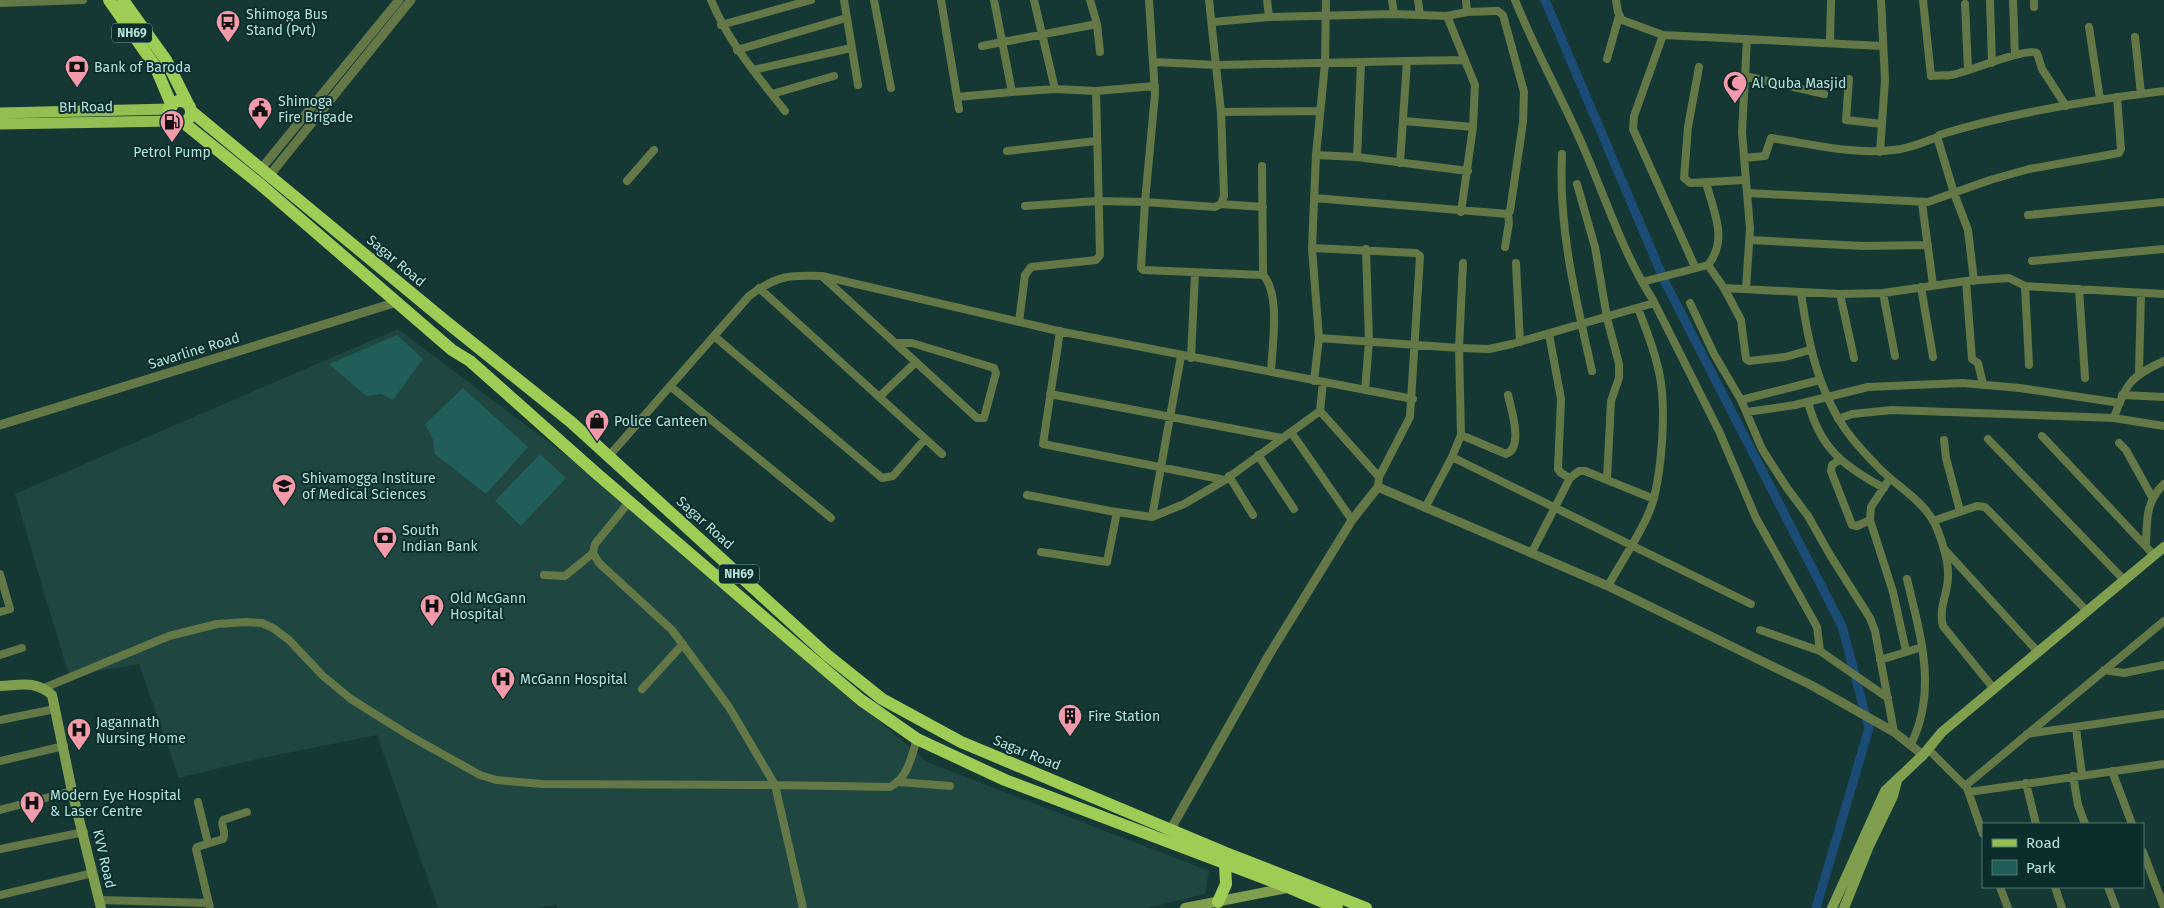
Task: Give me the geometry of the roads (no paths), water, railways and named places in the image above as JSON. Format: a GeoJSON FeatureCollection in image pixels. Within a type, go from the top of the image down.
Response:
{"type":"FeatureCollection","features":[{"type":"Feature","properties":{"kind":"highway","name":"NH69"},"geometry":{"type":"LineString","coordinates":[[109,0],[155,66],[175,115]]}},
{"type":"Feature","properties":{"kind":"highway","name":"NH69"},"geometry":{"type":"LineString","coordinates":[[123,0],[166,60],[190,108]]}},
{"type":"Feature","properties":{"kind":"highway"},"geometry":{"type":"LineString","coordinates":[[180,101],[190,108],[190,118],[175,115],[180,101]]}},
{"type":"Feature","properties":{"kind":"highway","name":"Sagar Road"},"geometry":{"type":"LineString","coordinates":[[190,108],[265,173],[571,422],[827,655],[882,699],[961,742],[1168,835],[1225,865],[1290,888],[1337,908]]}},
{"type":"Feature","properties":{"kind":"highway","name":"Sagar Road"},"geometry":{"type":"LineString","coordinates":[[175,115],[261,185],[452,350],[470,361],[544,428],[861,700],[917,740],[1005,780],[1305,883],[1366,908]]}},
{"type":"Feature","properties":{"kind":"highway"},"geometry":{"type":"LineString","coordinates":[[1218,902],[1226,884],[1225,865]]}},
{"type":"Feature","properties":{"kind":"main road","name":"BH Road"},"geometry":{"type":"LineString","coordinates":[[0,114],[175,115]]}},
{"type":"Feature","properties":{"kind":"main road","name":"BH Road"},"geometry":{"type":"LineString","coordinates":[[0,124],[175,115]]}},
{"type":"Feature","properties":{"kind":"main road"},"geometry":{"type":"LineString","coordinates":[[1832,908],[1885,791],[1925,752],[1942,732],[2164,547]]}},
{"type":"Feature","properties":{"kind":"main road"},"geometry":{"type":"LineString","coordinates":[[0,686],[36,684],[44,688]]}},
{"type":"Feature","properties":{"kind":"main road","name":"KVV Road"},"geometry":{"type":"LineString","coordinates":[[44,688],[52,695],[72,791],[84,832],[100,904]]}},
{"type":"Feature","properties":{"kind":"main road"},"geometry":{"type":"LineString","coordinates":[[1844,908],[1869,846],[1893,796],[1897,780]]}},
{"type":"Feature","properties":{"kind":"main road"},"geometry":{"type":"LineString","coordinates":[[1185,908],[1205,906],[1290,888],[1305,883]]}},
{"type":"Feature","properties":{"kind":"street"},"geometry":{"type":"LineString","coordinates":[[0,3],[83,0]]}},
{"type":"Feature","properties":{"kind":"street"},"geometry":{"type":"LineString","coordinates":[[265,173],[399,0]]}},
{"type":"Feature","properties":{"kind":"street"},"geometry":{"type":"LineString","coordinates":[[265,173],[412,0]]}},
{"type":"Feature","properties":{"kind":"street"},"geometry":{"type":"LineString","coordinates":[[711,0],[721,25],[737,50],[785,111]]}},
{"type":"Feature","properties":{"kind":"street"},"geometry":{"type":"LineString","coordinates":[[721,25],[811,0]]}},
{"type":"Feature","properties":{"kind":"street"},"geometry":{"type":"LineString","coordinates":[[844,0],[858,85]]}},
{"type":"Feature","properties":{"kind":"street"},"geometry":{"type":"LineString","coordinates":[[874,0],[891,88]]}},
{"type":"Feature","properties":{"kind":"street"},"geometry":{"type":"LineString","coordinates":[[941,0],[959,109]]}},
{"type":"Feature","properties":{"kind":"street"},"geometry":{"type":"LineString","coordinates":[[994,0],[1012,92]]}},
{"type":"Feature","properties":{"kind":"street"},"geometry":{"type":"LineString","coordinates":[[1034,0],[1055,89]]}},
{"type":"Feature","properties":{"kind":"street"},"geometry":{"type":"LineString","coordinates":[[1090,0],[1097,24],[1100,52]]}},
{"type":"Feature","properties":{"kind":"street"},"geometry":{"type":"LineString","coordinates":[[1149,0],[1155,86],[1141,268],[1143,270],[1195,273],[1263,275]]}},
{"type":"Feature","properties":{"kind":"street"},"geometry":{"type":"LineString","coordinates":[[1209,0],[1213,22],[1221,112],[1224,196],[1221,204]]}},
{"type":"Feature","properties":{"kind":"street"},"geometry":{"type":"LineString","coordinates":[[1267,0],[1269,17]]}},
{"type":"Feature","properties":{"kind":"street"},"geometry":{"type":"LineString","coordinates":[[1314,381],[1319,338],[1312,248],[1316,155],[1325,63],[1326,0]]}},
{"type":"Feature","properties":{"kind":"street"},"geometry":{"type":"LineString","coordinates":[[1392,0],[1394,14]]}},
{"type":"Feature","properties":{"kind":"street"},"geometry":{"type":"LineString","coordinates":[[1418,0],[1420,15]]}},
{"type":"Feature","properties":{"kind":"street"},"geometry":{"type":"LineString","coordinates":[[1466,0],[1467,12]]}},
{"type":"Feature","properties":{"kind":"street"},"geometry":{"type":"LineString","coordinates":[[1515,0],[1531,41],[1582,144],[1606,202],[1646,280],[1654,303],[1719,431],[1756,518],[1817,627],[1820,651]]}},
{"type":"Feature","properties":{"kind":"street"},"geometry":{"type":"LineString","coordinates":[[1607,59],[1619,16],[1616,0]]}},
{"type":"Feature","properties":{"kind":"street"},"geometry":{"type":"LineString","coordinates":[[1830,43],[1831,0]]}},
{"type":"Feature","properties":{"kind":"street"},"geometry":{"type":"LineString","coordinates":[[1880,152],[1885,80],[1881,0]]}},
{"type":"Feature","properties":{"kind":"street"},"geometry":{"type":"LineString","coordinates":[[1922,0],[1931,76],[1951,75],[2029,51],[2037,53],[2042,69],[2066,106]]}},
{"type":"Feature","properties":{"kind":"street"},"geometry":{"type":"LineString","coordinates":[[1990,0],[1992,63]]}},
{"type":"Feature","properties":{"kind":"street"},"geometry":{"type":"LineString","coordinates":[[2013,0],[2015,55]]}},
{"type":"Feature","properties":{"kind":"street"},"geometry":{"type":"LineString","coordinates":[[1964,4],[1968,70]]}},
{"type":"Feature","properties":{"kind":"street"},"geometry":{"type":"LineString","coordinates":[[1213,22],[1269,17],[1394,14],[1447,16],[1467,12],[1498,11],[1502,15],[1524,92],[1523,122],[1508,214],[1509,224],[1505,247]]}},
{"type":"Feature","properties":{"kind":"street"},"geometry":{"type":"LineString","coordinates":[[1447,16],[1475,85],[1473,127],[1461,212]]}},
{"type":"Feature","properties":{"kind":"street"},"geometry":{"type":"LineString","coordinates":[[1619,16],[1622,20],[1662,35],[1884,46]]}},
{"type":"Feature","properties":{"kind":"street"},"geometry":{"type":"LineString","coordinates":[[737,50],[846,18]]}},
{"type":"Feature","properties":{"kind":"street"},"geometry":{"type":"LineString","coordinates":[[982,46],[1097,24]]}},
{"type":"Feature","properties":{"kind":"street"},"geometry":{"type":"LineString","coordinates":[[2089,27],[2100,99]]}},
{"type":"Feature","properties":{"kind":"street"},"geometry":{"type":"LineString","coordinates":[[1662,35],[1634,116],[1633,129],[1695,267]]}},
{"type":"Feature","properties":{"kind":"street"},"geometry":{"type":"LineString","coordinates":[[2135,37],[2141,94]]}},
{"type":"Feature","properties":{"kind":"street"},"geometry":{"type":"LineString","coordinates":[[1746,289],[1750,240],[1742,132],[1747,39]]}},
{"type":"Feature","properties":{"kind":"street"},"geometry":{"type":"LineString","coordinates":[[753,70],[851,48]]}},
{"type":"Feature","properties":{"kind":"street"},"geometry":{"type":"LineString","coordinates":[[1154,62],[1217,65],[1465,60]]}},
{"type":"Feature","properties":{"kind":"street"},"geometry":{"type":"LineString","coordinates":[[1400,162],[1407,62]]}},
{"type":"Feature","properties":{"kind":"street"},"geometry":{"type":"LineString","coordinates":[[1357,157],[1361,63]]}},
{"type":"Feature","properties":{"kind":"street"},"geometry":{"type":"LineString","coordinates":[[1699,67],[1688,127],[1684,178],[1690,183],[1745,180]]}},
{"type":"Feature","properties":{"kind":"street"},"geometry":{"type":"LineString","coordinates":[[772,94],[834,76]]}},
{"type":"Feature","properties":{"kind":"street"},"geometry":{"type":"LineString","coordinates":[[1745,76],[1824,94]]}},
{"type":"Feature","properties":{"kind":"street"},"geometry":{"type":"LineString","coordinates":[[1849,79],[1846,120],[1882,124]]}},
{"type":"Feature","properties":{"kind":"street"},"geometry":{"type":"LineString","coordinates":[[957,97],[1055,89],[1096,92],[1155,86]]}},
{"type":"Feature","properties":{"kind":"street"},"geometry":{"type":"LineString","coordinates":[[1744,158],[1765,156],[1771,138],[1846,150],[1880,152],[1895,150],[1938,138],[1939,135],[1960,128],[2100,99],[2164,91]]}},
{"type":"Feature","properties":{"kind":"street"},"geometry":{"type":"LineString","coordinates":[[1019,322],[1027,269],[1096,260],[1100,255],[1097,201],[1096,92]]}},
{"type":"Feature","properties":{"kind":"street"},"geometry":{"type":"LineString","coordinates":[[1746,193],[1922,203],[2029,169],[2119,153],[2121,149],[2117,97]]}},
{"type":"Feature","properties":{"kind":"street"},"geometry":{"type":"LineString","coordinates":[[1221,112],[1320,111]]}},
{"type":"Feature","properties":{"kind":"street"},"geometry":{"type":"LineString","coordinates":[[1404,120],[1473,127]]}},
{"type":"Feature","properties":{"kind":"street"},"geometry":{"type":"LineString","coordinates":[[1938,138],[1954,193],[1968,230],[1972,360],[1978,363],[1983,384]]}},
{"type":"Feature","properties":{"kind":"street"},"geometry":{"type":"LineString","coordinates":[[1007,151],[1096,141]]}},
{"type":"Feature","properties":{"kind":"street"},"geometry":{"type":"LineString","coordinates":[[628,181],[654,150]]}},
{"type":"Feature","properties":{"kind":"street"},"geometry":{"type":"LineString","coordinates":[[1562,154],[1562,190],[1568,251],[1575,296],[1592,370]]}},
{"type":"Feature","properties":{"kind":"street"},"geometry":{"type":"LineString","coordinates":[[1316,155],[1357,157],[1468,171]]}},
{"type":"Feature","properties":{"kind":"street"},"geometry":{"type":"LineString","coordinates":[[1262,166],[1263,275],[1270,285],[1273,301],[1271,372]]}},
{"type":"Feature","properties":{"kind":"street"},"geometry":{"type":"LineString","coordinates":[[1646,280],[1708,265],[1715,256],[1719,238],[1718,223],[1706,182]]}},
{"type":"Feature","properties":{"kind":"street"},"geometry":{"type":"LineString","coordinates":[[1577,184],[1595,247],[1606,318],[1620,371],[1611,401],[1607,479]]}},
{"type":"Feature","properties":{"kind":"street"},"geometry":{"type":"LineString","coordinates":[[1314,198],[1461,212],[1508,214]]}},
{"type":"Feature","properties":{"kind":"street"},"geometry":{"type":"LineString","coordinates":[[1025,206],[1097,201],[1215,207],[1221,204],[1262,207]]}},
{"type":"Feature","properties":{"kind":"street"},"geometry":{"type":"LineString","coordinates":[[2028,215],[2164,202]]}},
{"type":"Feature","properties":{"kind":"street"},"geometry":{"type":"LineString","coordinates":[[1922,203],[1932,285]]}},
{"type":"Feature","properties":{"kind":"street"},"geometry":{"type":"LineString","coordinates":[[1750,240],[1862,246],[1928,245]]}},
{"type":"Feature","properties":{"kind":"street"},"geometry":{"type":"LineString","coordinates":[[1168,835],[1268,655],[1352,520],[1378,487],[1379,477],[1410,417],[1413,399],[1420,256],[1416,253],[1366,249],[1312,248]]}},
{"type":"Feature","properties":{"kind":"street"},"geometry":{"type":"LineString","coordinates":[[1365,390],[1368,342],[1366,249]]}},
{"type":"Feature","properties":{"kind":"street"},"geometry":{"type":"LineString","coordinates":[[2032,260],[2164,249]]}},
{"type":"Feature","properties":{"kind":"street"},"geometry":{"type":"LineString","coordinates":[[1516,262],[1520,342]]}},
{"type":"Feature","properties":{"kind":"street"},"geometry":{"type":"LineString","coordinates":[[1425,508],[1452,457],[1461,435],[1459,348],[1464,263]]}},
{"type":"Feature","properties":{"kind":"street"},"geometry":{"type":"LineString","coordinates":[[1708,265],[1724,288],[1740,320],[1745,357],[1748,360],[1785,357],[1810,350]]}},
{"type":"Feature","properties":{"kind":"street"},"geometry":{"type":"LineString","coordinates":[[1190,358],[1195,273]]}},
{"type":"Feature","properties":{"kind":"street"},"geometry":{"type":"LineString","coordinates":[[609,456],[749,296],[768,282],[790,275],[822,276],[1060,331],[1190,358],[1413,399]]}},
{"type":"Feature","properties":{"kind":"street"},"geometry":{"type":"LineString","coordinates":[[822,276],[978,418],[984,418],[996,373],[994,368],[912,343],[896,343]]}},
{"type":"Feature","properties":{"kind":"street"},"geometry":{"type":"LineString","coordinates":[[1724,288],[1801,293],[1883,293],[1932,285],[2009,278],[2025,286],[2164,294]]}},
{"type":"Feature","properties":{"kind":"street"},"geometry":{"type":"LineString","coordinates":[[2025,286],[2029,365]]}},
{"type":"Feature","properties":{"kind":"street"},"geometry":{"type":"LineString","coordinates":[[1921,287],[1933,357]]}},
{"type":"Feature","properties":{"kind":"street"},"geometry":{"type":"LineString","coordinates":[[759,288],[942,454]]}},
{"type":"Feature","properties":{"kind":"street"},"geometry":{"type":"LineString","coordinates":[[2079,289],[2085,378]]}},
{"type":"Feature","properties":{"kind":"street"},"geometry":{"type":"LineString","coordinates":[[1801,293],[1810,350],[1820,380],[1838,419],[1890,478],[1925,509],[1933,521],[1944,548],[1948,578],[1942,614],[1943,626],[1994,689]]}},
{"type":"Feature","properties":{"kind":"street"},"geometry":{"type":"LineString","coordinates":[[1883,293],[1896,356]]}},
{"type":"Feature","properties":{"kind":"street"},"geometry":{"type":"LineString","coordinates":[[2139,374],[2141,293]]}},
{"type":"Feature","properties":{"kind":"street"},"geometry":{"type":"LineString","coordinates":[[1840,294],[1854,358]]}},
{"type":"Feature","properties":{"kind":"street","name":"Savarline Road"},"geometry":{"type":"LineString","coordinates":[[0,425],[397,302]]}},
{"type":"Feature","properties":{"kind":"street"},"geometry":{"type":"LineString","coordinates":[[1319,338],[1489,349],[1549,334],[1654,303]]}},
{"type":"Feature","properties":{"kind":"street"},"geometry":{"type":"LineString","coordinates":[[1690,303],[1714,354],[1741,400],[1762,449],[1808,516],[1870,618],[1875,631],[1894,732]]}},
{"type":"Feature","properties":{"kind":"street"},"geometry":{"type":"LineString","coordinates":[[1608,586],[1654,498],[1662,445],[1660,376],[1638,308]]}},
{"type":"Feature","properties":{"kind":"street"},"geometry":{"type":"LineString","coordinates":[[1060,331],[1042,442],[1045,445],[1227,478],[1253,515]]}},
{"type":"Feature","properties":{"kind":"street"},"geometry":{"type":"LineString","coordinates":[[1549,334],[1561,399],[1558,469],[1570,478]]}},
{"type":"Feature","properties":{"kind":"street"},"geometry":{"type":"LineString","coordinates":[[714,336],[882,478],[893,476],[925,439]]}},
{"type":"Feature","properties":{"kind":"street"},"geometry":{"type":"LineString","coordinates":[[1152,517],[1181,356]]}},
{"type":"Feature","properties":{"kind":"street"},"geometry":{"type":"LineString","coordinates":[[2114,418],[2121,399],[2134,377],[2148,367],[2164,361]]}},
{"type":"Feature","properties":{"kind":"street"},"geometry":{"type":"LineString","coordinates":[[879,397],[916,362]]}},
{"type":"Feature","properties":{"kind":"street"},"geometry":{"type":"LineString","coordinates":[[1741,400],[1820,380]]}},
{"type":"Feature","properties":{"kind":"street"},"geometry":{"type":"LineString","coordinates":[[1323,382],[1320,411],[1379,477]]}},
{"type":"Feature","properties":{"kind":"street"},"geometry":{"type":"LineString","coordinates":[[1746,412],[1808,402],[1868,387],[1983,384],[2121,399],[2164,397]]}},
{"type":"Feature","properties":{"kind":"street"},"geometry":{"type":"LineString","coordinates":[[670,386],[831,518]]}},
{"type":"Feature","properties":{"kind":"street"},"geometry":{"type":"LineString","coordinates":[[1050,394],[1282,438]]}},
{"type":"Feature","properties":{"kind":"street"},"geometry":{"type":"LineString","coordinates":[[1461,435],[1506,454],[1511,452],[1514,446],[1515,430],[1508,395]]}},
{"type":"Feature","properties":{"kind":"street"},"geometry":{"type":"LineString","coordinates":[[1808,402],[1813,422],[1824,443],[1839,460],[1852,470],[1884,488]]}},
{"type":"Feature","properties":{"kind":"street"},"geometry":{"type":"LineString","coordinates":[[1838,419],[1852,414],[1892,410],[2114,418],[2164,426]]}},
{"type":"Feature","properties":{"kind":"street"},"geometry":{"type":"LineString","coordinates":[[1026,494],[1152,517],[1184,504],[1227,478],[1320,411]]}},
{"type":"Feature","properties":{"kind":"street"},"geometry":{"type":"LineString","coordinates":[[1291,432],[1352,520]]}},
{"type":"Feature","properties":{"kind":"street"},"geometry":{"type":"LineString","coordinates":[[2042,436],[2154,555]]}},
{"type":"Feature","properties":{"kind":"street"},"geometry":{"type":"LineString","coordinates":[[1988,439],[2124,580]]}},
{"type":"Feature","properties":{"kind":"street"},"geometry":{"type":"LineString","coordinates":[[1944,440],[1946,458],[1960,512]]}},
{"type":"Feature","properties":{"kind":"street"},"geometry":{"type":"LineString","coordinates":[[2119,443],[2126,450],[2152,497]]}},
{"type":"Feature","properties":{"kind":"street"},"geometry":{"type":"LineString","coordinates":[[1258,455],[1294,509]]}},
{"type":"Feature","properties":{"kind":"street"},"geometry":{"type":"LineString","coordinates":[[1452,457],[1751,604]]}},
{"type":"Feature","properties":{"kind":"street"},"geometry":{"type":"LineString","coordinates":[[1839,460],[1832,466],[1831,471],[1852,525],[1858,526],[1870,520]]}},
{"type":"Feature","properties":{"kind":"street"},"geometry":{"type":"LineString","coordinates":[[1532,552],[1570,478],[1579,471],[1607,479],[1654,498]]}},
{"type":"Feature","properties":{"kind":"street"},"geometry":{"type":"LineString","coordinates":[[1890,478],[1871,507],[1870,520],[1893,592],[1906,651]]}},
{"type":"Feature","properties":{"kind":"street"},"geometry":{"type":"LineString","coordinates":[[2146,546],[2147,520],[2152,497],[2164,484]]}},
{"type":"Feature","properties":{"kind":"street"},"geometry":{"type":"LineString","coordinates":[[1378,487],[1608,586],[1811,684],[1925,752],[1967,789],[1982,831]]}},
{"type":"Feature","properties":{"kind":"street"},"geometry":{"type":"LineString","coordinates":[[544,575],[565,576],[593,553],[595,544],[630,501]]}},
{"type":"Feature","properties":{"kind":"street"},"geometry":{"type":"LineString","coordinates":[[1933,521],[1977,506],[1984,506],[2087,611]]}},
{"type":"Feature","properties":{"kind":"street"},"geometry":{"type":"LineString","coordinates":[[1041,552],[1106,562],[1117,512]]}},
{"type":"Feature","properties":{"kind":"street"},"geometry":{"type":"LineString","coordinates":[[1944,548],[2038,652]]}},
{"type":"Feature","properties":{"kind":"street"},"geometry":{"type":"LineString","coordinates":[[593,553],[599,563],[672,630],[729,707],[775,784],[803,908]]}},
{"type":"Feature","properties":{"kind":"street"},"geometry":{"type":"LineString","coordinates":[[0,574],[10,609],[0,612]]}},
{"type":"Feature","properties":{"kind":"street"},"geometry":{"type":"LineString","coordinates":[[1907,579],[1926,672],[1920,728],[1911,744]]}},
{"type":"Feature","properties":{"kind":"street"},"geometry":{"type":"LineString","coordinates":[[1967,789],[2026,734],[2164,621]]}},
{"type":"Feature","properties":{"kind":"street"},"geometry":{"type":"LineString","coordinates":[[44,688],[169,636],[216,624],[262,623],[274,628],[323,676],[351,699],[410,736],[480,775],[496,780],[542,784],[890,786],[899,782],[950,786]]}},
{"type":"Feature","properties":{"kind":"street"},"geometry":{"type":"LineString","coordinates":[[1760,630],[1820,651],[1888,698]]}},
{"type":"Feature","properties":{"kind":"street"},"geometry":{"type":"LineString","coordinates":[[642,689],[683,644]]}},
{"type":"Feature","properties":{"kind":"street"},"geometry":{"type":"LineString","coordinates":[[1880,660],[1922,647]]}},
{"type":"Feature","properties":{"kind":"street"},"geometry":{"type":"LineString","coordinates":[[0,655],[22,648]]}},
{"type":"Feature","properties":{"kind":"street"},"geometry":{"type":"LineString","coordinates":[[2104,670],[2124,672],[2164,665]]}},
{"type":"Feature","properties":{"kind":"street"},"geometry":{"type":"LineString","coordinates":[[0,720],[55,710]]}},
{"type":"Feature","properties":{"kind":"street"},"geometry":{"type":"LineString","coordinates":[[2026,734],[2164,714]]}},
{"type":"Feature","properties":{"kind":"street"},"geometry":{"type":"LineString","coordinates":[[2076,728],[2078,804],[2085,823]]}},
{"type":"Feature","properties":{"kind":"street"},"geometry":{"type":"LineString","coordinates":[[899,782],[905,773],[917,740]]}},
{"type":"Feature","properties":{"kind":"street"},"geometry":{"type":"LineString","coordinates":[[0,761],[64,746]]}},
{"type":"Feature","properties":{"kind":"street"},"geometry":{"type":"LineString","coordinates":[[1967,789],[2163,766]]}},
{"type":"Feature","properties":{"kind":"street"},"geometry":{"type":"LineString","coordinates":[[2112,771],[2132,823]]}},
{"type":"Feature","properties":{"kind":"street"},"geometry":{"type":"LineString","coordinates":[[2026,783],[2036,823]]}},
{"type":"Feature","properties":{"kind":"street"},"geometry":{"type":"LineString","coordinates":[[0,810],[72,791]]}},
{"type":"Feature","properties":{"kind":"street"},"geometry":{"type":"LineString","coordinates":[[198,802],[208,843]]}},
{"type":"Feature","properties":{"kind":"street"},"geometry":{"type":"LineString","coordinates":[[100,904],[210,905],[196,852],[197,847],[224,837],[223,820],[247,812]]}},
{"type":"Feature","properties":{"kind":"street"},"geometry":{"type":"LineString","coordinates":[[0,849],[84,832]]}},
{"type":"Feature","properties":{"kind":"street"},"geometry":{"type":"LineString","coordinates":[[2144,855],[2164,907]]}},
{"type":"Feature","properties":{"kind":"street"},"geometry":{"type":"LineString","coordinates":[[0,895],[93,874]]}},
{"type":"Feature","properties":{"kind":"street"},"geometry":{"type":"LineString","coordinates":[[2000,888],[2008,908]]}},
{"type":"Feature","properties":{"kind":"street"},"geometry":{"type":"LineString","coordinates":[[2055,888],[2062,908]]}},
{"type":"Feature","properties":{"kind":"street"},"geometry":{"type":"LineString","coordinates":[[2108,888],[2116,908]]}},
{"type":"Feature","properties":{"kind":"waterway"},"geometry":{"type":"LineString","coordinates":[[1545,0],[1665,282],[1842,626],[1869,728],[1816,908]]}},
{"type":"Feature","properties":{"kind":"place","name":"Shimoga Bus Stand (Pvt)"},"geometry":{"type":"Point","coordinates":[228,43]}},
{"type":"Feature","properties":{"kind":"place","name":"Bank of Baroda"},"geometry":{"type":"Point","coordinates":[77,88]}},
{"type":"Feature","properties":{"kind":"place","name":"Al Quba Masjid"},"geometry":{"type":"Point","coordinates":[1735,104]}},
{"type":"Feature","properties":{"kind":"place","name":"Shimoga Fire Brigade"},"geometry":{"type":"Point","coordinates":[260,130]}},
{"type":"Feature","properties":{"kind":"place","name":"Petrol Pump"},"geometry":{"type":"Point","coordinates":[172,143]}},
{"type":"Feature","properties":{"kind":"place","name":"Police Canteen"},"geometry":{"type":"Point","coordinates":[597,442]}},
{"type":"Feature","properties":{"kind":"place","name":"Shivamogga Institure of Medical Sciences"},"geometry":{"type":"Point","coordinates":[284,507]}},
{"type":"Feature","properties":{"kind":"place","name":"South Indian Bank"},"geometry":{"type":"Point","coordinates":[385,559]}},
{"type":"Feature","properties":{"kind":"place","name":"Old McGann Hospital"},"geometry":{"type":"Point","coordinates":[432,627]}},
{"type":"Feature","properties":{"kind":"place","name":"McGann Hospital"},"geometry":{"type":"Point","coordinates":[503,700]}},
{"type":"Feature","properties":{"kind":"place","name":"Fire Station"},"geometry":{"type":"Point","coordinates":[1070,737]}},
{"type":"Feature","properties":{"kind":"place","name":"Jagannath Nursing Home"},"geometry":{"type":"Point","coordinates":[79,751]}},
{"type":"Feature","properties":{"kind":"place","name":"Modern Eye Hospital & Laser Centre"},"geometry":{"type":"Point","coordinates":[32,824]}}]}
